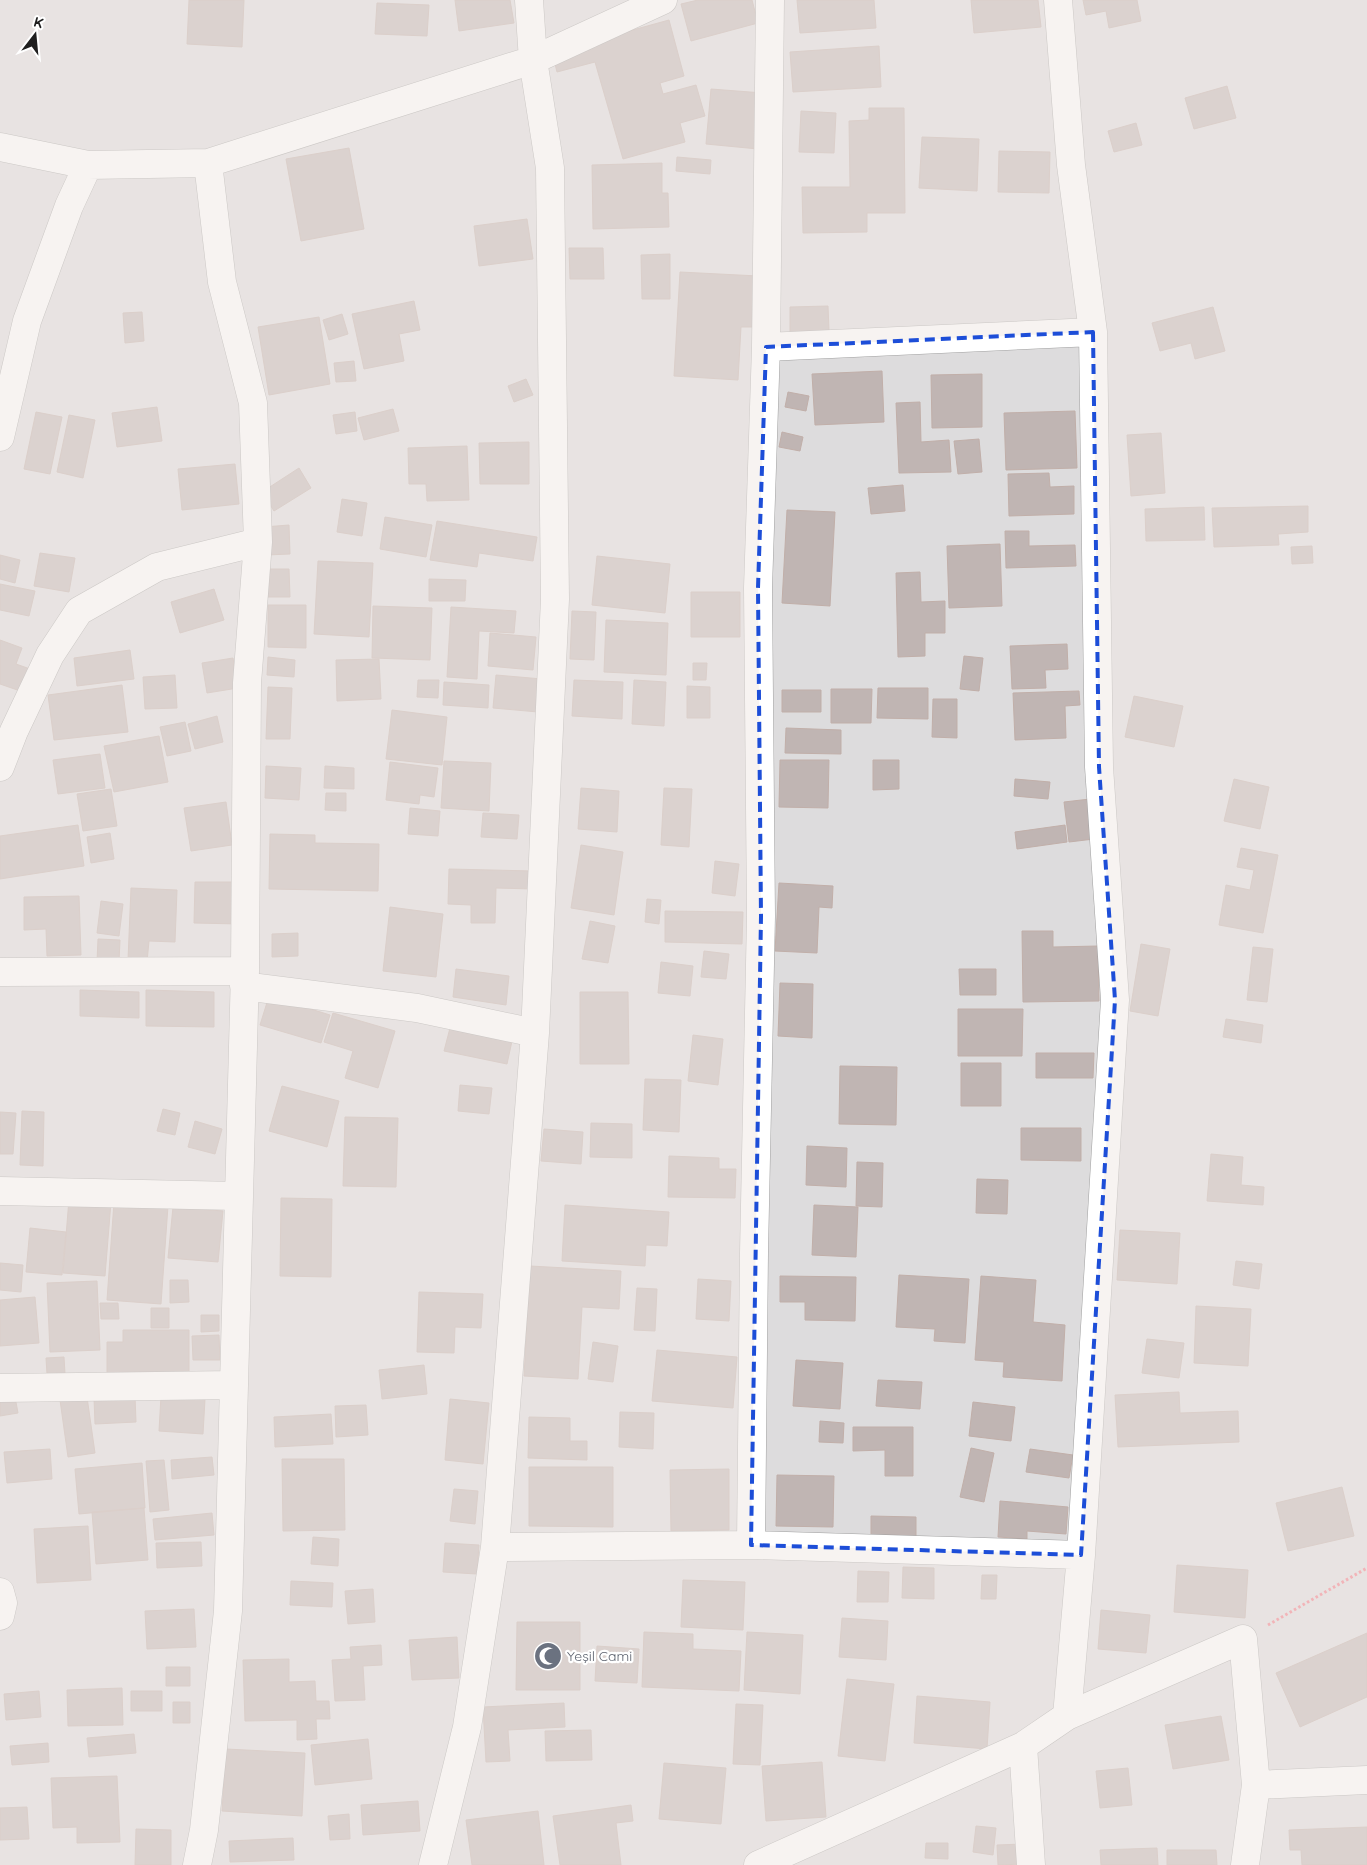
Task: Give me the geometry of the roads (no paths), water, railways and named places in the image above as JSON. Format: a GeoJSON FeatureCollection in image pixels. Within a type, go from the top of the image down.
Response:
{"type":"FeatureCollection","features":[{"type":"Feature","properties":{"kind":"street"},"geometry":{"type":"LineString","coordinates":[[433,1865],[467,1727],[495,1547],[535,1033],[555,599],[550,168],[533,60],[529,0]]}},
{"type":"Feature","properties":{"kind":"street"},"geometry":{"type":"LineString","coordinates":[[0,147],[88,165],[208,163],[533,60],[663,0]]}},
{"type":"Feature","properties":{"kind":"street"},"geometry":{"type":"LineString","coordinates":[[751,1545],[760,916],[758,588],[766,347],[770,0]]}},
{"type":"Feature","properties":{"kind":"street"},"geometry":{"type":"LineString","coordinates":[[1058,0],[1071,165],[1093,332],[1099,767],[1114,1000],[1081,1555],[1067,1716]]}},
{"type":"Feature","properties":{"kind":"street"},"geometry":{"type":"LineString","coordinates":[[197,1865],[204,1830],[228,1611],[245,978],[247,683],[258,542],[252,403],[222,282],[208,163]]}},
{"type":"Feature","properties":{"kind":"street"},"geometry":{"type":"LineString","coordinates":[[0,437],[27,321],[69,206],[88,165]]}},
{"type":"Feature","properties":{"kind":"street"},"geometry":{"type":"LineString","coordinates":[[766,347],[1093,332]]}},
{"type":"Feature","properties":{"kind":"street"},"geometry":{"type":"LineString","coordinates":[[0,767],[14,731],[50,655],[79,611],[157,567],[258,542]]}},
{"type":"Feature","properties":{"kind":"street"},"geometry":{"type":"LineString","coordinates":[[0,972],[245,978],[416,1008],[535,1033]]}},
{"type":"Feature","properties":{"kind":"street"},"geometry":{"type":"LineString","coordinates":[[0,1191],[238,1196]]}},
{"type":"Feature","properties":{"kind":"street"},"geometry":{"type":"LineString","coordinates":[[0,1388],[234,1385]]}},
{"type":"Feature","properties":{"kind":"street"},"geometry":{"type":"LineString","coordinates":[[495,1547],[751,1545],[1081,1555]]}},
{"type":"Feature","properties":{"kind":"street"},"geometry":{"type":"LineString","coordinates":[[0,1592],[3,1603],[0,1616]]}},
{"type":"Feature","properties":{"kind":"street"},"geometry":{"type":"LineString","coordinates":[[758,1865],[1023,1746],[1067,1716],[1243,1639],[1256,1785],[1245,1865]]}},
{"type":"Feature","properties":{"kind":"street"},"geometry":{"type":"LineString","coordinates":[[1023,1746],[1031,1865]]}},
{"type":"Feature","properties":{"kind":"street"},"geometry":{"type":"LineString","coordinates":[[1256,1785],[1367,1780]]}},
{"type":"Feature","properties":{"kind":"place","name":"Yeşil Cami"},"geometry":{"type":"Point","coordinates":[548,1656]}}]}
